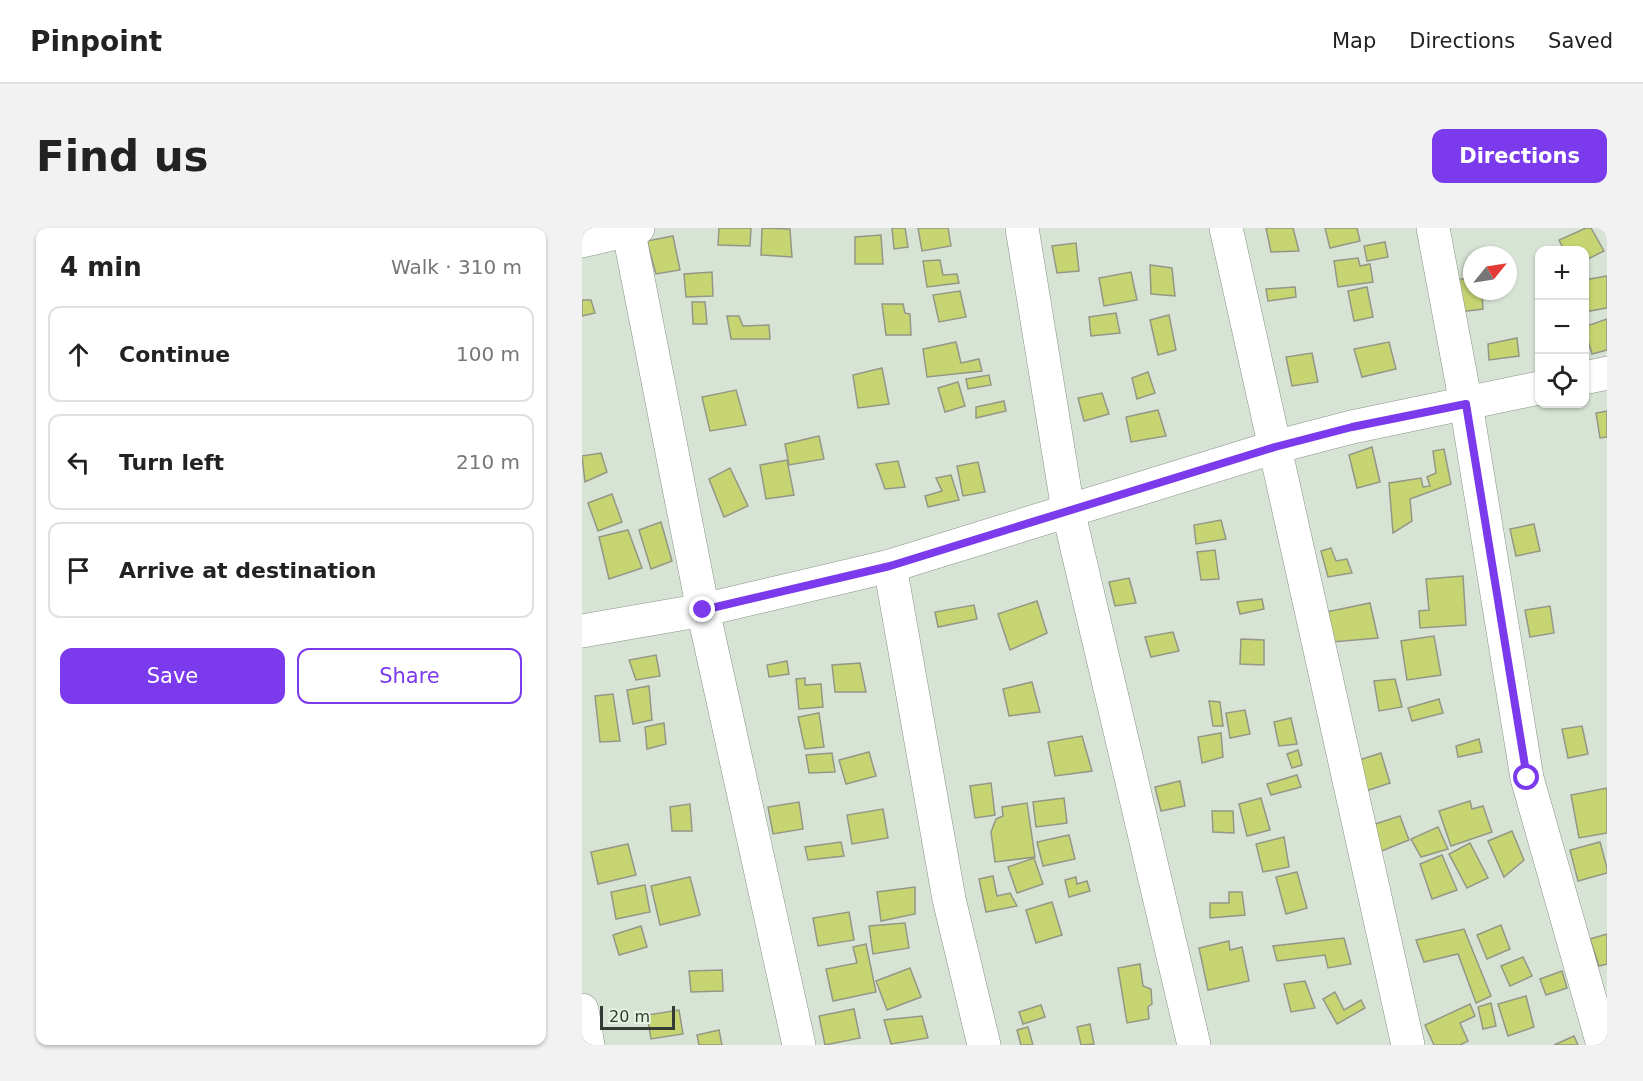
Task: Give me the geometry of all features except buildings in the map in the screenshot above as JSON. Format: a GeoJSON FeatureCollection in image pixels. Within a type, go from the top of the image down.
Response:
{"type":"FeatureCollection","features":[{"type":"Feature","properties":{"kind":"street"},"geometry":{"type":"LineString","coordinates":[[1022,228],[1068,510],[1194,1045]]}},
{"type":"Feature","properties":{"kind":"street"},"geometry":{"type":"LineString","coordinates":[[1226,228],[1408,1045]]}},
{"type":"Feature","properties":{"kind":"street"},"geometry":{"type":"LineString","coordinates":[[1433,228],[1466,404],[1527,778],[1603,1045]]}},
{"type":"Feature","properties":{"kind":"street"},"geometry":{"type":"LineString","coordinates":[[582,241],[632,229],[703,610],[800,1045]]}},
{"type":"Feature","properties":{"kind":"street"},"geometry":{"type":"LineString","coordinates":[[1589,377],[1607,373]]}},
{"type":"Feature","properties":{"kind":"street"},"geometry":{"type":"LineString","coordinates":[[582,631],[703,610],[890,566],[1275,447],[1352,427],[1535,389]]}},
{"type":"Feature","properties":{"kind":"street"},"geometry":{"type":"LineString","coordinates":[[890,566],[949,899],[984,1045]]}},
{"type":"Feature","properties":{"kind":"street"},"geometry":{"type":"LineString","coordinates":[[582,1010],[588,1045]]}},
{"type":"Feature","properties":{"kind":"route"},"geometry":{"type":"LineString","coordinates":[[703,610],[890,566],[1275,447],[1352,427],[1466,404],[1527,778]]}}]}
